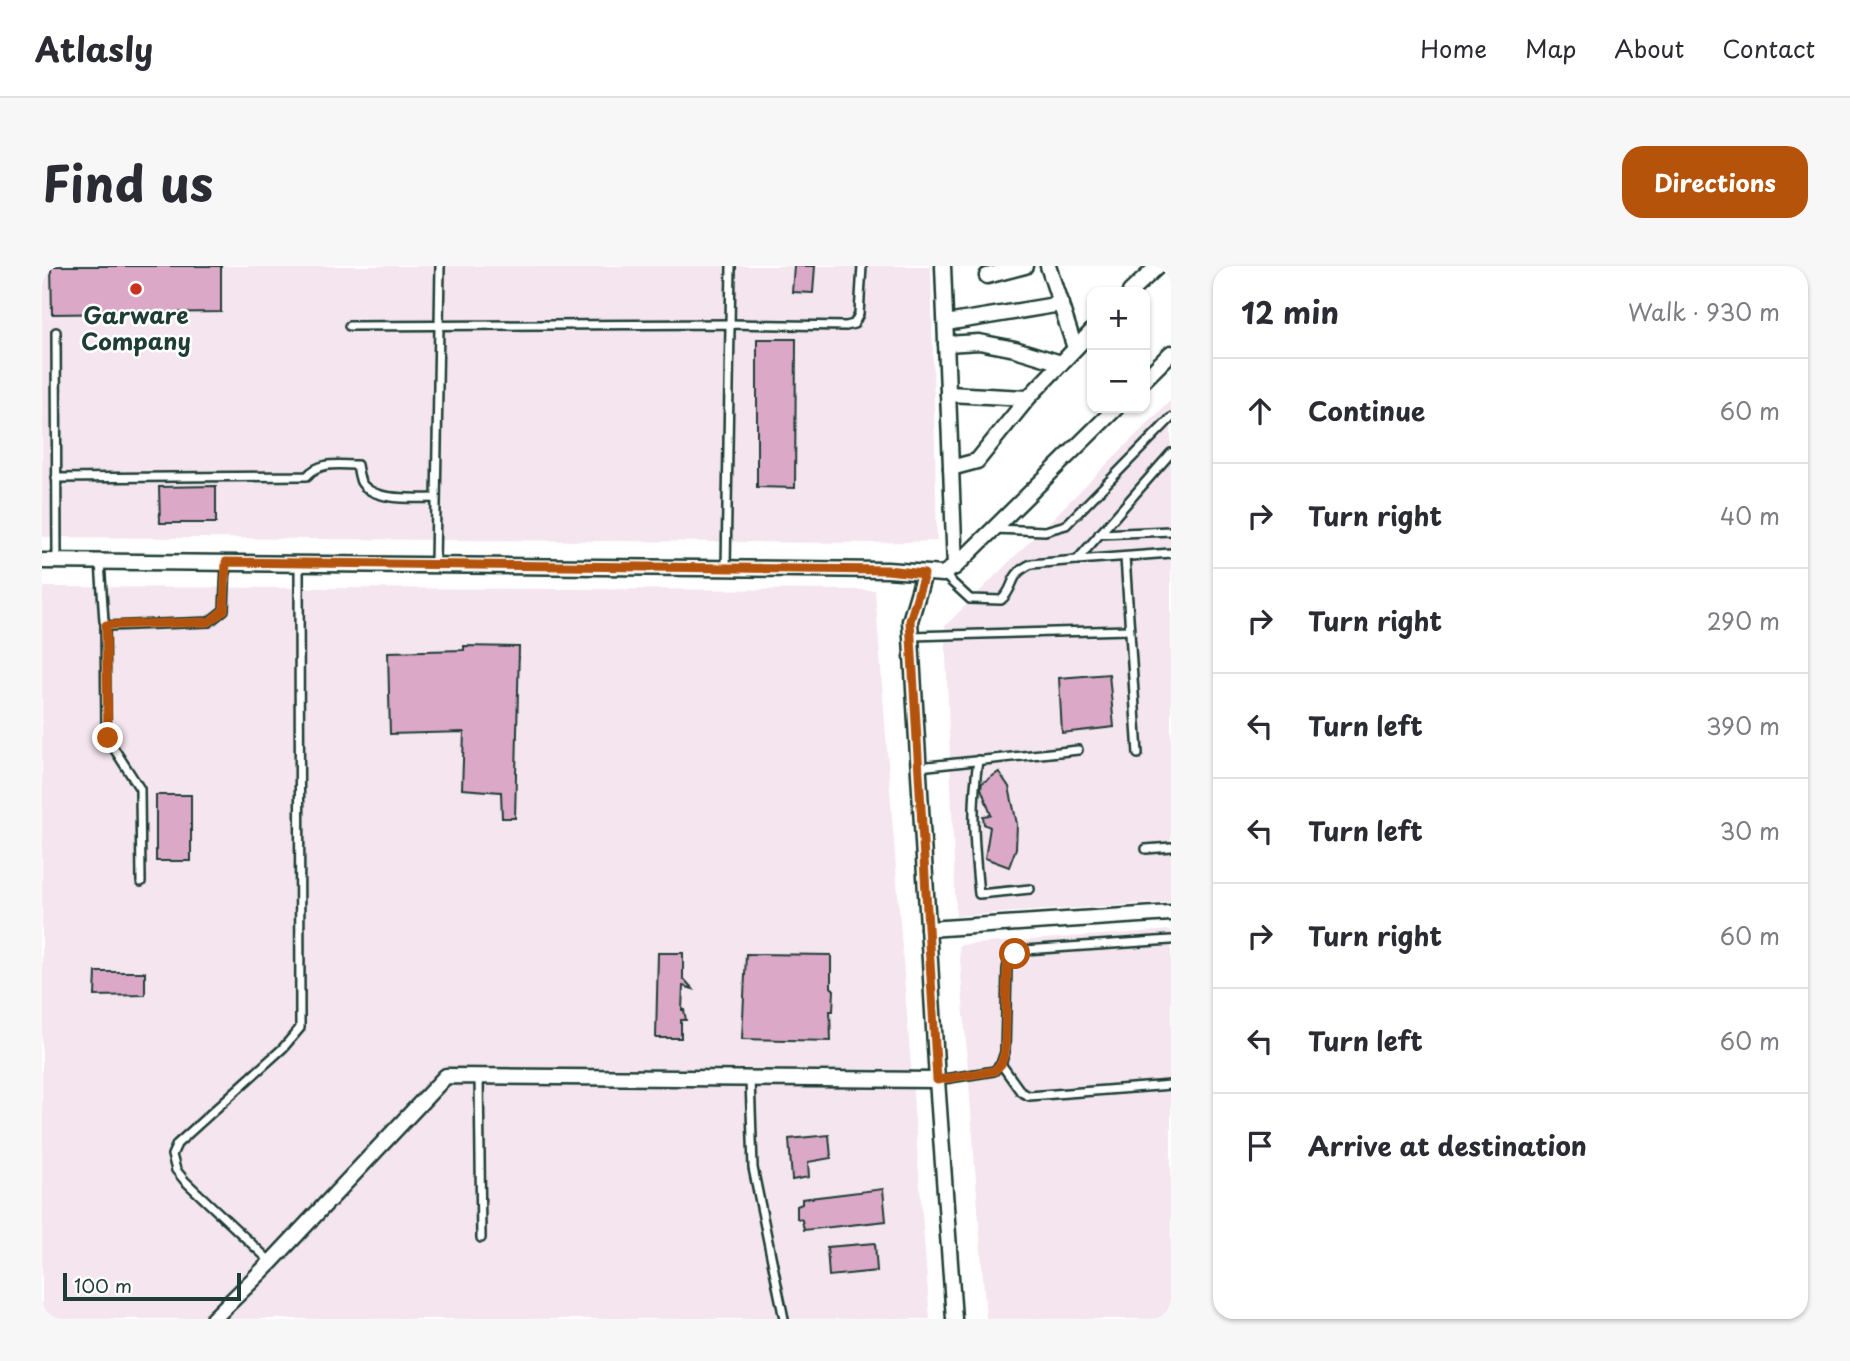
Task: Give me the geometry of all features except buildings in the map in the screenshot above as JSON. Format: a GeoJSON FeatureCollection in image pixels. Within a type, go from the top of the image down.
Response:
{"type":"FeatureCollection","features":[{"type":"Feature","properties":{"kind":"street"},"geometry":{"type":"LineString","coordinates":[[943,266],[951,468],[949,570]]}},
{"type":"Feature","properties":{"kind":"street"},"geometry":{"type":"LineString","coordinates":[[987,275],[1025,266]]}},
{"type":"Feature","properties":{"kind":"street"},"geometry":{"type":"LineString","coordinates":[[1048,266],[1076,348]]}},
{"type":"Feature","properties":{"kind":"street"},"geometry":{"type":"LineString","coordinates":[[1135,287],[1158,266]]}},
{"type":"Feature","properties":{"kind":"street"},"geometry":{"type":"LineString","coordinates":[[946,323],[1061,304]]}},
{"type":"Feature","properties":{"kind":"street"},"geometry":{"type":"LineString","coordinates":[[951,468],[977,461],[1028,398],[1087,336]]}},
{"type":"Feature","properties":{"kind":"street"},"geometry":{"type":"LineString","coordinates":[[946,344],[979,342],[1015,349],[1060,363]]}},
{"type":"Feature","properties":{"kind":"street"},"geometry":{"type":"LineString","coordinates":[[1150,374],[1171,353]]}},
{"type":"Feature","properties":{"kind":"street"},"geometry":{"type":"LineString","coordinates":[[948,394],[1028,398]]}},
{"type":"Feature","properties":{"kind":"street"},"geometry":{"type":"LineString","coordinates":[[49,561],[887,570],[924,574],[949,570],[1111,413]]}},
{"type":"Feature","properties":{"kind":"street"},"geometry":{"type":"LineString","coordinates":[[924,574],[910,621],[954,1319]]}},
{"type":"Feature","properties":{"kind":"street"},"geometry":{"type":"LineString","coordinates":[[928,929],[1171,914]]}},
{"type":"Feature","properties":{"kind":"street"},"geometry":{"type":"LineString","coordinates":[[213,1319],[271,1262],[446,1076],[937,1080]]}},
{"type":"Feature","properties":{"kind":"lane"},"geometry":{"type":"LineString","coordinates":[[435,565],[440,266]]}},
{"type":"Feature","properties":{"kind":"lane"},"geometry":{"type":"LineString","coordinates":[[726,568],[731,266]]}},
{"type":"Feature","properties":{"kind":"lane"},"geometry":{"type":"LineString","coordinates":[[349,326],[854,324],[859,314],[862,266]]}},
{"type":"Feature","properties":{"kind":"lane"},"geometry":{"type":"LineString","coordinates":[[49,561],[57,478],[56,332]]}},
{"type":"Feature","properties":{"kind":"lane"},"geometry":{"type":"LineString","coordinates":[[994,529],[1045,531],[1066,525],[1171,418]]}},
{"type":"Feature","properties":{"kind":"lane"},"geometry":{"type":"LineString","coordinates":[[1077,560],[1171,453]]}},
{"type":"Feature","properties":{"kind":"lane"},"geometry":{"type":"LineString","coordinates":[[57,478],[307,476],[314,468],[322,465],[357,465],[361,482],[375,493],[394,497],[436,498]]}},
{"type":"Feature","properties":{"kind":"lane"},"geometry":{"type":"LineString","coordinates":[[1099,534],[1171,531]]}},
{"type":"Feature","properties":{"kind":"lane"},"geometry":{"type":"LineString","coordinates":[[949,570],[970,598],[1001,600],[1005,598],[1014,575],[1031,564],[1171,553]]}},
{"type":"Feature","properties":{"kind":"lane"},"geometry":{"type":"LineString","coordinates":[[1125,556],[1138,754]]}},
{"type":"Feature","properties":{"kind":"lane"},"geometry":{"type":"LineString","coordinates":[[100,562],[106,625],[106,729],[113,747],[140,789],[141,882]]}},
{"type":"Feature","properties":{"kind":"lane"},"geometry":{"type":"LineString","coordinates":[[106,625],[209,622],[216,619],[224,610],[226,562]]}},
{"type":"Feature","properties":{"kind":"lane"},"geometry":{"type":"LineString","coordinates":[[271,1262],[185,1181],[176,1170],[172,1155],[177,1144],[283,1048],[300,1028],[299,563]]}},
{"type":"Feature","properties":{"kind":"lane"},"geometry":{"type":"LineString","coordinates":[[911,636],[1129,630]]}},
{"type":"Feature","properties":{"kind":"lane"},"geometry":{"type":"LineString","coordinates":[[919,766],[1078,750]]}},
{"type":"Feature","properties":{"kind":"lane"},"geometry":{"type":"LineString","coordinates":[[978,760],[972,827],[979,894],[1030,889]]}},
{"type":"Feature","properties":{"kind":"lane"},"geometry":{"type":"LineString","coordinates":[[1146,849],[1171,848]]}},
{"type":"Feature","properties":{"kind":"lane"},"geometry":{"type":"LineString","coordinates":[[937,1080],[994,1071],[1001,1064],[1005,1052],[1007,970],[1009,959],[1015,954],[1025,950],[1171,940]]}},
{"type":"Feature","properties":{"kind":"lane"},"geometry":{"type":"LineString","coordinates":[[1001,1064],[1021,1092],[1029,1096],[1171,1085]]}},
{"type":"Feature","properties":{"kind":"lane"},"geometry":{"type":"LineString","coordinates":[[480,1076],[481,1238]]}},
{"type":"Feature","properties":{"kind":"lane"},"geometry":{"type":"LineString","coordinates":[[750,1078],[753,1168],[784,1319]]}},
{"type":"Feature","properties":{"kind":"shaded area","name":"Garware Company"},"geometry":{"type":"Polygon","coordinates":[[[42,266],[931,266],[937,541],[871,543],[42,537],[42,266]]]}},
{"type":"Feature","properties":{"kind":"shaded area"},"geometry":{"type":"Polygon","coordinates":[[[1171,400],[1171,902],[956,916],[945,626],[1171,400]]]}},
{"type":"Feature","properties":{"kind":"shaded area"},"geometry":{"type":"Polygon","coordinates":[[[42,587],[875,590],[930,1319],[42,1319],[42,587]]]}},
{"type":"Feature","properties":{"kind":"shaded area"},"geometry":{"type":"Polygon","coordinates":[[[1171,930],[1171,1319],[986,1319],[959,945],[1171,930]]]}},
{"type":"Feature","properties":{"kind":"place","name":"Garware Company"},"geometry":{"type":"Point","coordinates":[136,289]}},
{"type":"Feature","properties":{"kind":"route"},"geometry":{"type":"LineString","coordinates":[[108,738],[106,625],[209,622],[216,619],[224,610],[226,562],[887,570],[924,574],[910,621],[937,1080],[994,1071],[1001,1064],[1005,1052],[1007,970],[1009,959],[1015,954]]}}]}
